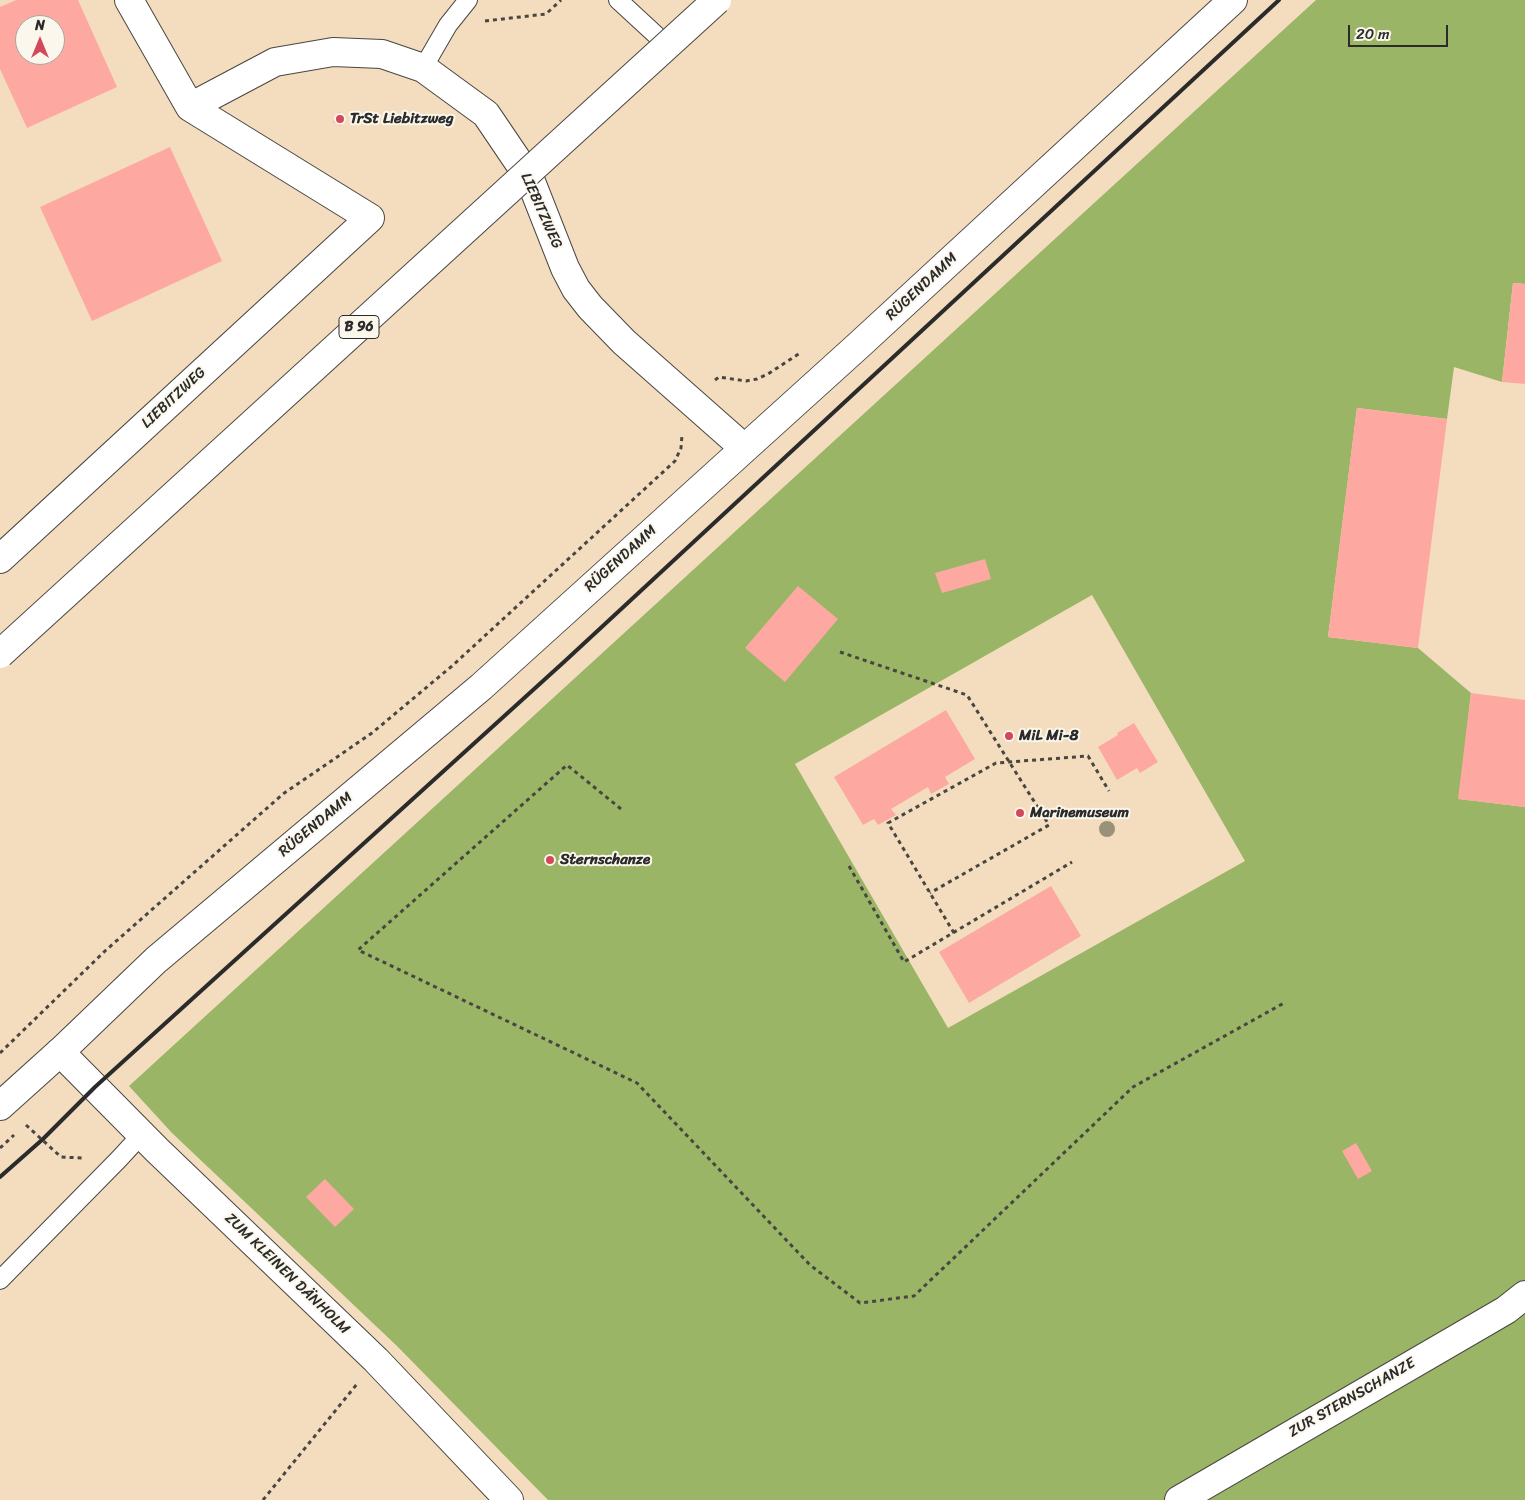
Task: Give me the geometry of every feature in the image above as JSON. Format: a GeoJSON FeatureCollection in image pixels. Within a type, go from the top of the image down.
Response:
{"type":"FeatureCollection","features":[{"type":"Feature","properties":{"kind":"main road","name":"LIEBITZWEG"},"geometry":{"type":"LineString","coordinates":[[0,559],[370,218],[190,107],[129,0]]}},
{"type":"Feature","properties":{"kind":"main road","name":"B 96"},"geometry":{"type":"LineString","coordinates":[[0,654],[718,0]]}},
{"type":"Feature","properties":{"kind":"main road","name":"RÜGENDAMM"},"geometry":{"type":"LineString","coordinates":[[0,1106],[60,1052],[156,960],[481,687],[859,345],[1233,0]]}},
{"type":"Feature","properties":{"kind":"main road","name":"LIEBITZWEG"},"geometry":{"type":"LineString","coordinates":[[190,107],[275,62],[333,52],[382,54],[423,68],[486,114],[530,179],[565,268],[576,289],[590,307],[624,342],[692,400],[744,448]]}},
{"type":"Feature","properties":{"kind":"main road","name":"ZUM KLEINEN DÄNHOLM"},"geometry":{"type":"LineString","coordinates":[[60,1052],[376,1360],[509,1500]]}},
{"type":"Feature","properties":{"kind":"main road","name":"ZUR STERNSCHANZE"},"geometry":{"type":"LineString","coordinates":[[1179,1500],[1506,1310],[1525,1295]]}},
{"type":"Feature","properties":{"kind":"lane"},"geometry":{"type":"LineString","coordinates":[[423,68],[448,25],[468,0]]}},
{"type":"Feature","properties":{"kind":"lane"},"geometry":{"type":"LineString","coordinates":[[618,0],[656,35]]}},
{"type":"Feature","properties":{"kind":"lane"},"geometry":{"type":"LineString","coordinates":[[0,1280],[120,1159],[142,1134]]}},
{"type":"Feature","properties":{"kind":"path"},"geometry":{"type":"LineString","coordinates":[[448,25],[546,14],[562,0]]}},
{"type":"Feature","properties":{"kind":"path"},"geometry":{"type":"LineString","coordinates":[[0,1053],[105,951],[283,794],[372,733],[401,709],[452,666],[651,484],[674,462],[681,448],[682,434],[678,419],[681,412],[692,400]]}},
{"type":"Feature","properties":{"kind":"path"},"geometry":{"type":"LineString","coordinates":[[840,652],[967,695],[1049,825],[930,893]]}},
{"type":"Feature","properties":{"kind":"path"},"geometry":{"type":"LineString","coordinates":[[954,933],[888,823],[996,763],[1088,756],[1109,791]]}},
{"type":"Feature","properties":{"kind":"path"},"geometry":{"type":"LineString","coordinates":[[621,809],[567,765],[358,950],[637,1083],[810,1265],[860,1303],[914,1296],[1132,1086],[1284,1003]]}},
{"type":"Feature","properties":{"kind":"path"},"geometry":{"type":"LineString","coordinates":[[849,866],[904,962],[1072,862]]}},
{"type":"Feature","properties":{"kind":"path"},"geometry":{"type":"LineString","coordinates":[[263,1500],[376,1360]]}},
{"type":"Feature","properties":{"kind":"green space"},"geometry":{"type":"Polygon","coordinates":[[[1316,0],[1525,0],[1525,284],[1513,283],[1502,382],[1454,367],[1447,419],[1357,408],[1328,637],[1418,648],[1471,693],[1459,799],[1525,807],[1525,1500],[548,1500],[397,1346],[172,1133],[129,1086],[1316,0]],[[1092,595],[795,764],[948,1028],[1245,861],[1092,595]]]}},
{"type":"Feature","properties":{"kind":"building"},"geometry":{"type":"Polygon","coordinates":[[[16,0],[78,0],[117,87],[27,128],[0,69],[0,7],[16,0]]]}},
{"type":"Feature","properties":{"kind":"building","name":"TrSt Liebitzweg"},"geometry":{"type":"Polygon","coordinates":[[[339,112],[346,117],[340,126],[333,122],[339,112]]]}},
{"type":"Feature","properties":{"kind":"building"},"geometry":{"type":"Polygon","coordinates":[[[170,147],[222,261],[92,321],[40,207],[170,147]]]}},
{"type":"Feature","properties":{"kind":"building"},"geometry":{"type":"Polygon","coordinates":[[[1513,283],[1525,284],[1525,384],[1502,382],[1513,283]]]}},
{"type":"Feature","properties":{"kind":"building"},"geometry":{"type":"Polygon","coordinates":[[[1357,408],[1447,419],[1418,648],[1328,637],[1357,408]]]}},
{"type":"Feature","properties":{"kind":"building"},"geometry":{"type":"Polygon","coordinates":[[[985,559],[991,579],[942,593],[935,573],[985,559]]]}},
{"type":"Feature","properties":{"kind":"building"},"geometry":{"type":"Polygon","coordinates":[[[798,586],[838,619],[785,682],[745,648],[798,586]]]}},
{"type":"Feature","properties":{"kind":"building"},"geometry":{"type":"Polygon","coordinates":[[[1471,693],[1525,700],[1525,807],[1458,799],[1471,693]]]}},
{"type":"Feature","properties":{"kind":"building"},"geometry":{"type":"Polygon","coordinates":[[[946,710],[975,759],[945,777],[949,784],[931,794],[928,787],[891,809],[896,815],[878,825],[874,819],[863,825],[834,777],[946,710]]]}},
{"type":"Feature","properties":{"kind":"building"},"geometry":{"type":"Polygon","coordinates":[[[1134,723],[1158,762],[1140,773],[1137,768],[1117,780],[1098,747],[1134,723]]]}},
{"type":"Feature","properties":{"kind":"building"},"geometry":{"type":"Polygon","coordinates":[[[1051,886],[1081,936],[969,1003],[939,952],[1051,886]]]}},
{"type":"Feature","properties":{"kind":"building"},"geometry":{"type":"Polygon","coordinates":[[[1356,1143],[1372,1171],[1358,1179],[1342,1151],[1356,1143]]]}},
{"type":"Feature","properties":{"kind":"building"},"geometry":{"type":"Polygon","coordinates":[[[325,1179],[354,1209],[335,1227],[306,1197],[325,1179]]]}},
{"type":"Feature","properties":{"kind":"railway"},"geometry":{"type":"LineString","coordinates":[[0,1177],[43,1139],[95,1087],[565,661],[1279,0]]}},
{"type":"Feature","properties":{"kind":"place","name":"TrSt Liebitzweg"},"geometry":{"type":"Point","coordinates":[340,119]}},
{"type":"Feature","properties":{"kind":"place","name":"MiL Mi-8"},"geometry":{"type":"Point","coordinates":[1009,736]}},
{"type":"Feature","properties":{"kind":"place","name":"Marinemuseum"},"geometry":{"type":"Point","coordinates":[1020,813]}},
{"type":"Feature","properties":{"kind":"place","name":"Sternschanze"},"geometry":{"type":"Point","coordinates":[550,860]}}]}
